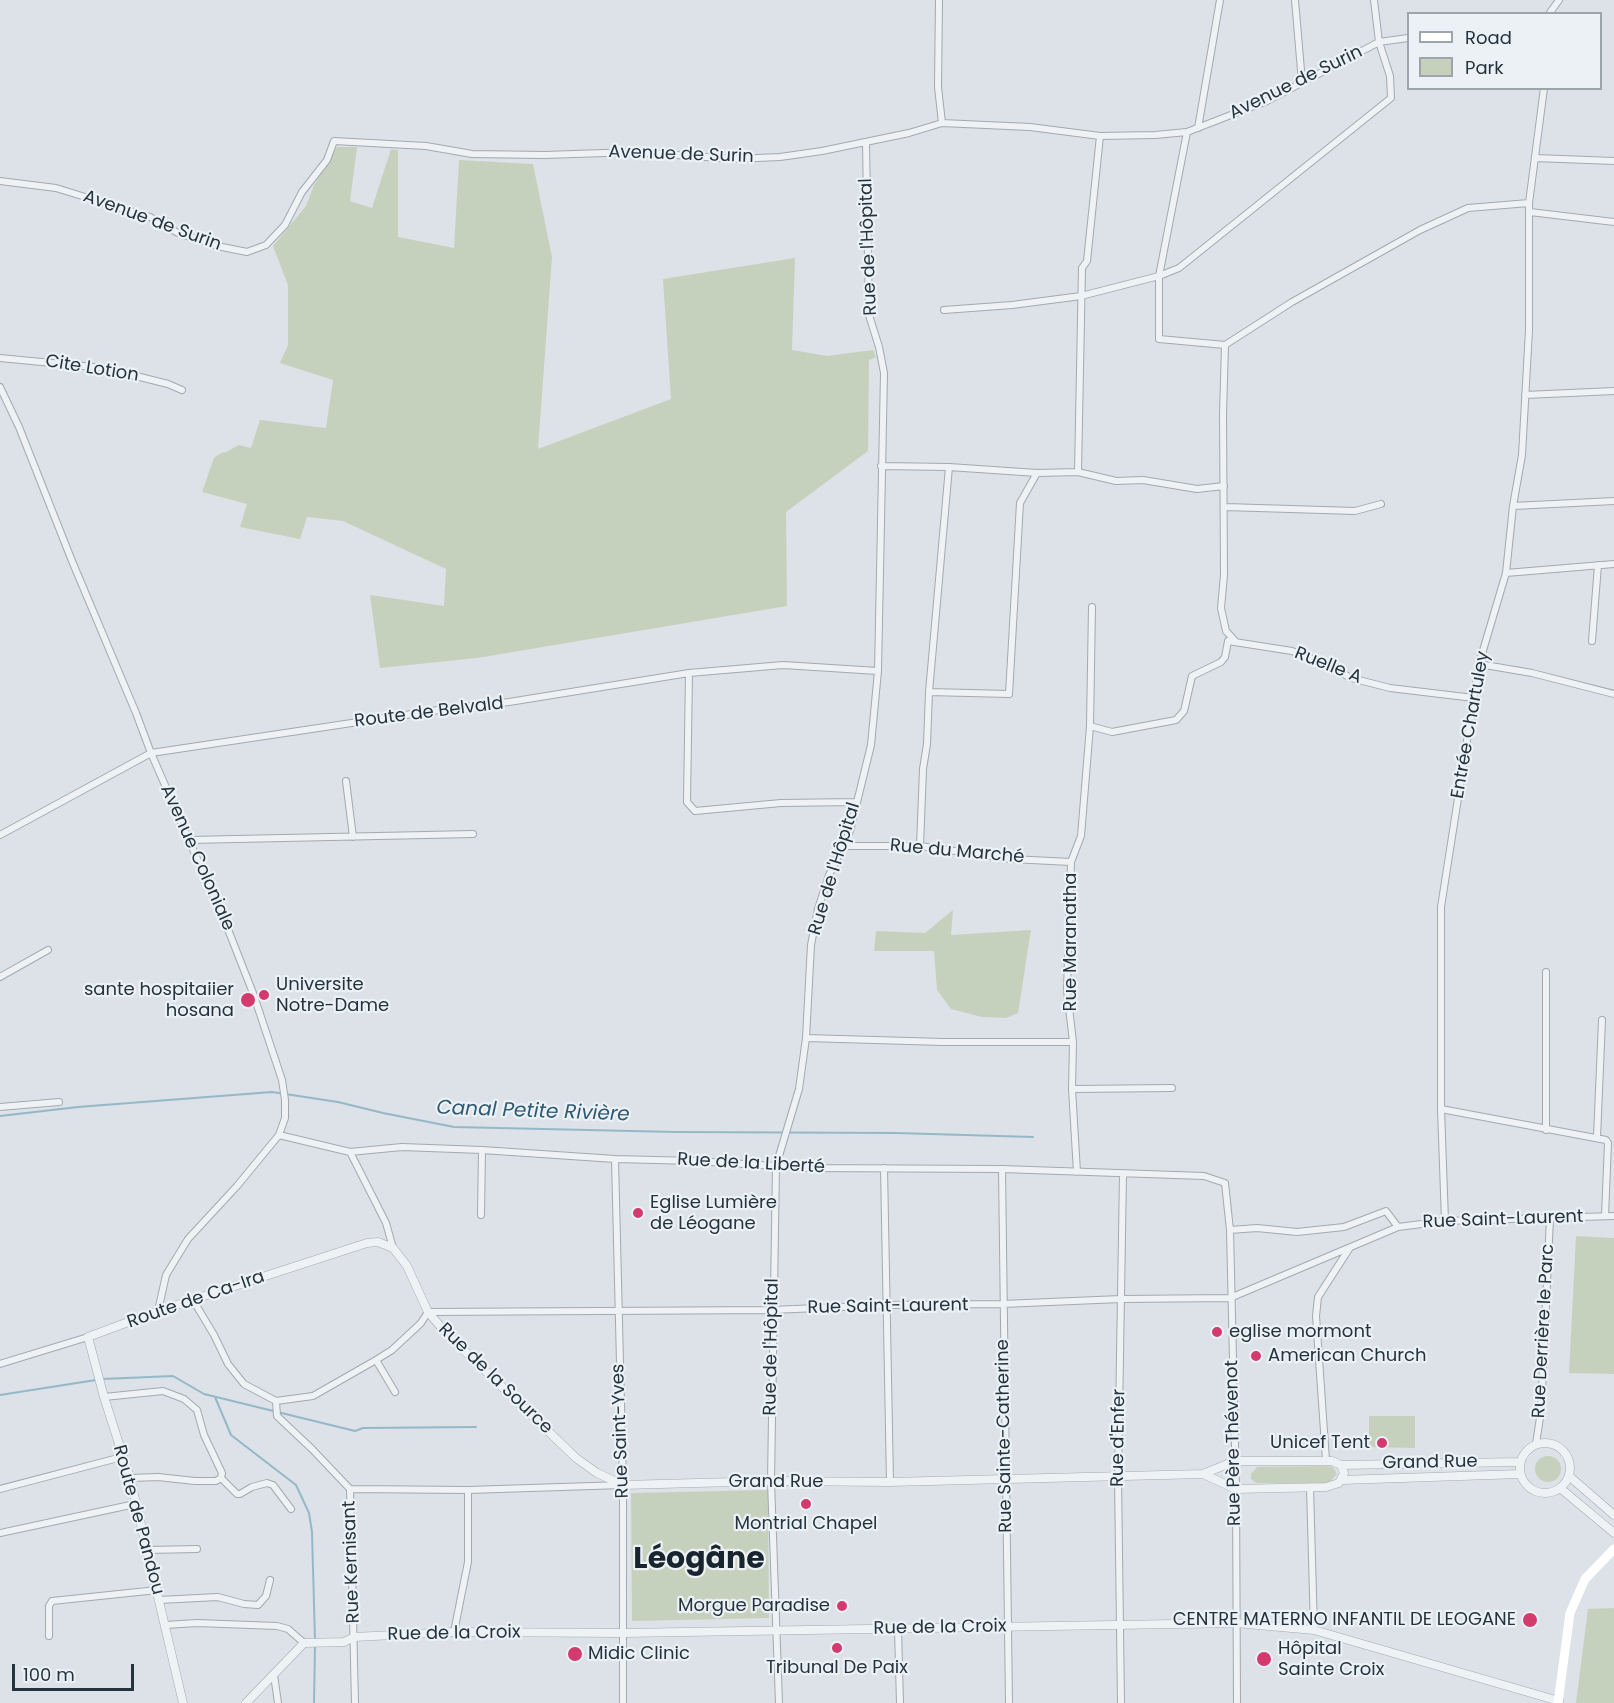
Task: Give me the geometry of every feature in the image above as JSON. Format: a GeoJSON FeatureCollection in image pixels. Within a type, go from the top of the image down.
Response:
{"type":"FeatureCollection","features":[{"type":"Feature","properties":{"kind":"main road"},"geometry":{"type":"LineString","coordinates":[[1558,1702],[1570,1613],[1585,1579],[1612,1554]]}},
{"type":"Feature","properties":{"kind":"street"},"geometry":{"type":"LineString","coordinates":[[939,0],[938,87],[942,123]]}},
{"type":"Feature","properties":{"kind":"street"},"geometry":{"type":"LineString","coordinates":[[1198,128],[1220,0]]}},
{"type":"Feature","properties":{"kind":"street"},"geometry":{"type":"LineString","coordinates":[[1295,0],[1302,82]]}},
{"type":"Feature","properties":{"kind":"street"},"geometry":{"type":"LineString","coordinates":[[944,310],[1012,305],[1081,296],[1158,276],[1179,268],[1391,98],[1390,76],[1379,42],[1374,0]]}},
{"type":"Feature","properties":{"kind":"street","name":"Avenue de Surin"},"geometry":{"type":"LineString","coordinates":[[0,181],[56,188],[150,217],[177,232],[217,246],[247,252],[266,244],[285,225],[302,192],[327,160],[334,141],[426,146],[472,154],[545,155],[634,152],[734,159],[780,158],[866,143],[942,123],[1030,128],[1100,136],[1187,132],[1267,101],[1379,42],[1407,38]]}},
{"type":"Feature","properties":{"kind":"street","name":"Entrée Chartuley"},"geometry":{"type":"LineString","coordinates":[[1445,1221],[1441,1110],[1441,907],[1479,664],[1506,573],[1512,506],[1522,455],[1529,330],[1530,203],[1544,90]]}},
{"type":"Feature","properties":{"kind":"street"},"geometry":{"type":"LineString","coordinates":[[1187,132],[1158,276],[1160,339],[1226,345],[1293,302],[1420,230],[1458,212],[1468,208],[1530,203]]}},
{"type":"Feature","properties":{"kind":"street"},"geometry":{"type":"LineString","coordinates":[[1078,472],[1082,268],[1087,261],[1100,136]]}},
{"type":"Feature","properties":{"kind":"street","name":"Rue de l'Hôpital"},"geometry":{"type":"LineString","coordinates":[[779,1703],[771,1481],[776,1166],[799,1089],[806,1038],[811,945],[829,875],[850,831],[871,745],[878,671],[884,373],[869,315],[866,143]]}},
{"type":"Feature","properties":{"kind":"street"},"geometry":{"type":"LineString","coordinates":[[1535,158],[1614,161]]}},
{"type":"Feature","properties":{"kind":"street"},"geometry":{"type":"LineString","coordinates":[[1530,212],[1614,222]]}},
{"type":"Feature","properties":{"kind":"street"},"geometry":{"type":"LineString","coordinates":[[1226,345],[1224,575],[1221,608],[1226,631],[1237,643]]}},
{"type":"Feature","properties":{"kind":"street","name":"Cite Lotion"},"geometry":{"type":"LineString","coordinates":[[0,358],[104,368],[168,384],[182,390]]}},
{"type":"Feature","properties":{"kind":"street","name":"Avenue Coloniale"},"geometry":{"type":"LineString","coordinates":[[0,387],[19,427],[151,753],[253,993],[282,1080],[285,1118],[279,1135],[237,1186],[188,1239],[166,1275],[158,1311]]}},
{"type":"Feature","properties":{"kind":"street"},"geometry":{"type":"LineString","coordinates":[[1525,395],[1614,391]]}},
{"type":"Feature","properties":{"kind":"street"},"geometry":{"type":"LineString","coordinates":[[882,466],[949,466],[1036,473],[1078,472],[1116,481],[1143,480],[1197,489],[1224,486]]}},
{"type":"Feature","properties":{"kind":"street"},"geometry":{"type":"LineString","coordinates":[[920,846],[929,692],[949,466]]}},
{"type":"Feature","properties":{"kind":"street"},"geometry":{"type":"LineString","coordinates":[[929,692],[1009,694],[1020,503],[1036,473]]}},
{"type":"Feature","properties":{"kind":"street"},"geometry":{"type":"LineString","coordinates":[[1512,506],[1614,501]]}},
{"type":"Feature","properties":{"kind":"street"},"geometry":{"type":"LineString","coordinates":[[1225,507],[1354,511],[1381,504]]}},
{"type":"Feature","properties":{"kind":"street"},"geometry":{"type":"LineString","coordinates":[[1506,573],[1614,564]]}},
{"type":"Feature","properties":{"kind":"street"},"geometry":{"type":"LineString","coordinates":[[1592,641],[1598,565]]}},
{"type":"Feature","properties":{"kind":"street","name":"Rue Maranatha"},"geometry":{"type":"LineString","coordinates":[[1077,1172],[1072,1089],[1073,1042],[1067,990],[1071,862],[1081,836],[1090,726],[1092,607]]}},
{"type":"Feature","properties":{"kind":"street"},"geometry":{"type":"LineString","coordinates":[[1090,726],[1112,732],[1176,720],[1184,711],[1192,676],[1221,662],[1225,657],[1228,641],[1237,643]]}},
{"type":"Feature","properties":{"kind":"street","name":"Ruelle A"},"geometry":{"type":"LineString","coordinates":[[1237,643],[1292,651],[1323,663],[1351,678],[1390,688],[1474,698]]}},
{"type":"Feature","properties":{"kind":"street"},"geometry":{"type":"LineString","coordinates":[[1479,664],[1532,673],[1614,694]]}},
{"type":"Feature","properties":{"kind":"street","name":"Route de Belvald"},"geometry":{"type":"LineString","coordinates":[[0,835],[151,753],[452,708],[509,702],[689,673],[783,665],[878,671]]}},
{"type":"Feature","properties":{"kind":"street"},"geometry":{"type":"LineString","coordinates":[[689,673],[687,802],[695,811],[781,803],[856,802]]}},
{"type":"Feature","properties":{"kind":"street"},"geometry":{"type":"LineString","coordinates":[[346,781],[353,837]]}},
{"type":"Feature","properties":{"kind":"street"},"geometry":{"type":"LineString","coordinates":[[189,840],[473,834]]}},
{"type":"Feature","properties":{"kind":"street","name":"Rue du Marché"},"geometry":{"type":"LineString","coordinates":[[843,846],[920,846],[1011,859],[1071,862]]}},
{"type":"Feature","properties":{"kind":"street"},"geometry":{"type":"LineString","coordinates":[[0,977],[48,950]]}},
{"type":"Feature","properties":{"kind":"street"},"geometry":{"type":"LineString","coordinates":[[1546,972],[1546,1130]]}},
{"type":"Feature","properties":{"kind":"street"},"geometry":{"type":"LineString","coordinates":[[1597,1137],[1602,1020]]}},
{"type":"Feature","properties":{"kind":"street"},"geometry":{"type":"LineString","coordinates":[[806,1038],[943,1042],[1073,1042]]}},
{"type":"Feature","properties":{"kind":"street"},"geometry":{"type":"LineString","coordinates":[[1072,1089],[1172,1088]]}},
{"type":"Feature","properties":{"kind":"street"},"geometry":{"type":"LineString","coordinates":[[0,1107],[59,1102]]}},
{"type":"Feature","properties":{"kind":"street"},"geometry":{"type":"LineString","coordinates":[[1441,1110],[1606,1140],[1608,1143],[1605,1216]]}},
{"type":"Feature","properties":{"kind":"street","name":"Rue de la Liberté"},"geometry":{"type":"LineString","coordinates":[[279,1135],[350,1152],[402,1147],[776,1166],[1002,1169],[1204,1176],[1225,1183]]}},
{"type":"Feature","properties":{"kind":"street"},"geometry":{"type":"LineString","coordinates":[[481,1215],[482,1150]]}},
{"type":"Feature","properties":{"kind":"street"},"geometry":{"type":"LineString","coordinates":[[350,1152],[386,1224],[393,1248]]}},
{"type":"Feature","properties":{"kind":"street","name":"Rue Saint-Yves"},"geometry":{"type":"LineString","coordinates":[[615,1159],[623,1485],[623,1703]]}},
{"type":"Feature","properties":{"kind":"street"},"geometry":{"type":"LineString","coordinates":[[884,1168],[890,1482]]}},
{"type":"Feature","properties":{"kind":"street","name":"Rue Sainte-Catherine"},"geometry":{"type":"LineString","coordinates":[[1002,1169],[1009,1703]]}},
{"type":"Feature","properties":{"kind":"street","name":"Rue d'Enfer"},"geometry":{"type":"LineString","coordinates":[[1120,1703],[1118,1477],[1123,1174]]}},
{"type":"Feature","properties":{"kind":"street","name":"Rue Père Thévenot"},"geometry":{"type":"LineString","coordinates":[[1225,1183],[1230,1230],[1236,1489],[1237,1703]]}},
{"type":"Feature","properties":{"kind":"street"},"geometry":{"type":"LineString","coordinates":[[1230,1230],[1257,1228],[1297,1232],[1344,1227],[1386,1211],[1398,1227]]}},
{"type":"Feature","properties":{"kind":"street","name":"Rue Saint-Laurent"},"geometry":{"type":"LineString","coordinates":[[428,1312],[772,1310],[887,1305],[1230,1298],[1398,1227],[1445,1221],[1614,1216]]}},
{"type":"Feature","properties":{"kind":"street","name":"Rue Derrière le Parc"},"geometry":{"type":"LineString","coordinates":[[1536,1444],[1541,1411],[1550,1218]]}},
{"type":"Feature","properties":{"kind":"street","name":"Route de Ca-Ira"},"geometry":{"type":"LineString","coordinates":[[0,1365],[88,1338],[158,1311],[367,1243],[378,1242],[393,1248]]}},
{"type":"Feature","properties":{"kind":"street"},"geometry":{"type":"LineString","coordinates":[[1326,1460],[1316,1316],[1318,1297],[1350,1247]]}},
{"type":"Feature","properties":{"kind":"street","name":"Rue de la Source"},"geometry":{"type":"LineString","coordinates":[[393,1248],[407,1266],[428,1312],[447,1334],[576,1458],[597,1473],[623,1485]]}},
{"type":"Feature","properties":{"kind":"street"},"geometry":{"type":"LineString","coordinates":[[193,1300],[228,1364],[244,1384],[276,1401],[313,1396],[376,1360],[392,1350],[421,1323],[428,1312]]}},
{"type":"Feature","properties":{"kind":"street","name":"Route de Pandou"},"geometry":{"type":"LineString","coordinates":[[88,1338],[122,1458],[130,1478],[183,1703]]}},
{"type":"Feature","properties":{"kind":"street"},"geometry":{"type":"LineString","coordinates":[[376,1360],[395,1392]]}},
{"type":"Feature","properties":{"kind":"street"},"geometry":{"type":"LineString","coordinates":[[104,1397],[163,1391],[184,1399],[197,1410],[204,1435],[222,1473],[221,1478]]}},
{"type":"Feature","properties":{"kind":"street","name":"Rue Kernisant"},"geometry":{"type":"LineString","coordinates":[[276,1401],[277,1416],[350,1489],[355,1703]]}},
{"type":"Feature","properties":{"kind":"street"},"geometry":{"type":"LineString","coordinates":[[1536,1444],[1554,1444],[1568,1457],[1569,1476],[1560,1488],[1553,1492],[1536,1492],[1524,1482],[1520,1474],[1523,1454],[1536,1444]]}},
{"type":"Feature","properties":{"kind":"street"},"geometry":{"type":"LineString","coordinates":[[0,1489],[122,1458]]}},
{"type":"Feature","properties":{"kind":"street","name":"Grand Rue"},"geometry":{"type":"LineString","coordinates":[[350,1489],[468,1490],[771,1481],[890,1482],[1118,1477],[1203,1474],[1235,1461],[1326,1460],[1335,1461],[1341,1465],[1520,1462]]}},
{"type":"Feature","properties":{"kind":"street"},"geometry":{"type":"LineString","coordinates":[[1341,1465],[1344,1473],[1342,1480]]}},
{"type":"Feature","properties":{"kind":"street","name":"Grand Rue"},"geometry":{"type":"LineString","coordinates":[[1203,1474],[1236,1489],[1332,1486],[1342,1480],[1520,1474]]}},
{"type":"Feature","properties":{"kind":"street"},"geometry":{"type":"LineString","coordinates":[[1569,1476],[1614,1515]]}},
{"type":"Feature","properties":{"kind":"street"},"geometry":{"type":"LineString","coordinates":[[130,1478],[158,1477],[216,1481],[221,1478]]}},
{"type":"Feature","properties":{"kind":"street"},"geometry":{"type":"LineString","coordinates":[[221,1478],[237,1494],[267,1483],[273,1485],[291,1509]]}},
{"type":"Feature","properties":{"kind":"street"},"geometry":{"type":"LineString","coordinates":[[1310,1487],[1314,1630]]}},
{"type":"Feature","properties":{"kind":"street"},"geometry":{"type":"LineString","coordinates":[[1560,1488],[1614,1533]]}},
{"type":"Feature","properties":{"kind":"street"},"geometry":{"type":"LineString","coordinates":[[454,1632],[468,1562],[468,1490]]}},
{"type":"Feature","properties":{"kind":"street"},"geometry":{"type":"LineString","coordinates":[[0,1533],[135,1504]]}},
{"type":"Feature","properties":{"kind":"street"},"geometry":{"type":"LineString","coordinates":[[148,1550],[197,1549]]}},
{"type":"Feature","properties":{"kind":"street"},"geometry":{"type":"LineString","coordinates":[[159,1600],[218,1597],[253,1606],[258,1605],[266,1596],[270,1580]]}},
{"type":"Feature","properties":{"kind":"street"},"geometry":{"type":"LineString","coordinates":[[49,1635],[49,1606],[52,1601],[157,1590]]}},
{"type":"Feature","properties":{"kind":"street"},"geometry":{"type":"LineString","coordinates":[[165,1625],[196,1623],[277,1626],[288,1629],[312,1643],[274,1675],[246,1703]]}},
{"type":"Feature","properties":{"kind":"street","name":"Rue de la Croix"},"geometry":{"type":"LineString","coordinates":[[312,1643],[344,1642],[354,1637],[454,1632],[624,1633],[1236,1623],[1314,1630],[1558,1702]]}},
{"type":"Feature","properties":{"kind":"street"},"geometry":{"type":"LineString","coordinates":[[898,1629],[900,1703]]}},
{"type":"Feature","properties":{"kind":"street"},"geometry":{"type":"LineString","coordinates":[[274,1675],[278,1703]]}},
{"type":"Feature","properties":{"kind":"green space"},"geometry":{"type":"Polygon","coordinates":[[[337,147],[357,147],[350,201],[372,208],[391,149],[398,150],[398,237],[454,248],[459,160],[533,164],[552,257],[538,449],[671,399],[663,279],[795,258],[792,350],[827,356],[873,350],[876,357],[869,360],[868,451],[786,512],[787,606],[477,658],[380,668],[370,595],[444,606],[446,569],[343,521],[307,517],[300,539],[240,527],[247,504],[202,492],[214,458],[239,445],[251,448],[260,420],[326,428],[333,380],[280,363],[288,345],[288,285],[273,246],[306,206],[314,185],[337,147]]]}},
{"type":"Feature","properties":{"kind":"green space"},"geometry":{"type":"Polygon","coordinates":[[[953,910],[951,935],[1031,930],[1018,1013],[1006,1018],[982,1017],[951,1009],[937,990],[934,951],[874,951],[876,931],[925,933],[953,910]]]}},
{"type":"Feature","properties":{"kind":"green space"},"geometry":{"type":"Polygon","coordinates":[[[1576,1236],[1614,1238],[1614,1374],[1569,1373],[1576,1236]]]}},
{"type":"Feature","properties":{"kind":"green space"},"geometry":{"type":"Polygon","coordinates":[[[1369,1416],[1415,1416],[1415,1448],[1369,1447],[1369,1416]]]}},
{"type":"Feature","properties":{"kind":"green space"},"geometry":{"type":"Polygon","coordinates":[[[1548,1456],[1557,1460],[1561,1469],[1557,1478],[1548,1482],[1539,1478],[1535,1469],[1539,1460],[1548,1456]]]}},
{"type":"Feature","properties":{"kind":"green space"},"geometry":{"type":"Polygon","coordinates":[[[1257,1467],[1333,1467],[1337,1474],[1329,1483],[1256,1483],[1251,1479],[1251,1474],[1257,1467]]]}},
{"type":"Feature","properties":{"kind":"green space"},"geometry":{"type":"Polygon","coordinates":[[[768,1490],[769,1618],[632,1621],[631,1493],[768,1490]]]}},
{"type":"Feature","properties":{"kind":"green space"},"geometry":{"type":"Polygon","coordinates":[[[1614,1608],[1614,1703],[1576,1703],[1588,1609],[1614,1608]]]}},
{"type":"Feature","properties":{"kind":"waterway","name":"Canal Petite Rivière"},"geometry":{"type":"LineString","coordinates":[[0,1116],[78,1107],[272,1092],[338,1102],[454,1127],[1033,1137]]}},
{"type":"Feature","properties":{"kind":"waterway"},"geometry":{"type":"LineString","coordinates":[[102,1379],[173,1376],[204,1394],[355,1431],[363,1428],[476,1427]]}},
{"type":"Feature","properties":{"kind":"waterway"},"geometry":{"type":"LineString","coordinates":[[0,1395],[96,1380]]}},
{"type":"Feature","properties":{"kind":"waterway"},"geometry":{"type":"LineString","coordinates":[[215,1397],[231,1435],[296,1485],[309,1513],[312,1532],[315,1640]]}},
{"type":"Feature","properties":{"kind":"waterway"},"geometry":{"type":"LineString","coordinates":[[314,1703],[315,1646]]}},
{"type":"Feature","properties":{"kind":"place","name":"Universite Notre-Dame"},"geometry":{"type":"Point","coordinates":[264,995]}},
{"type":"Feature","properties":{"kind":"place","name":"sante hospitaiier hosana"},"geometry":{"type":"Point","coordinates":[248,1000]}},
{"type":"Feature","properties":{"kind":"place","name":"Eglise Lumière de Léogane"},"geometry":{"type":"Point","coordinates":[638,1213]}},
{"type":"Feature","properties":{"kind":"place","name":"eglise mormont"},"geometry":{"type":"Point","coordinates":[1217,1332]}},
{"type":"Feature","properties":{"kind":"place","name":"American Church"},"geometry":{"type":"Point","coordinates":[1256,1356]}},
{"type":"Feature","properties":{"kind":"place","name":"Unicef Tent"},"geometry":{"type":"Point","coordinates":[1382,1443]}},
{"type":"Feature","properties":{"kind":"place","name":"Montrial Chapel"},"geometry":{"type":"Point","coordinates":[806,1504]}},
{"type":"Feature","properties":{"kind":"place","name":"Morgue Paradise"},"geometry":{"type":"Point","coordinates":[842,1606]}},
{"type":"Feature","properties":{"kind":"place","name":"CENTRE MATERNO INFANTIL DE LEOGANE"},"geometry":{"type":"Point","coordinates":[1530,1620]}},
{"type":"Feature","properties":{"kind":"place","name":"Tribunal De Paix"},"geometry":{"type":"Point","coordinates":[837,1648]}},
{"type":"Feature","properties":{"kind":"place","name":"Midic Clinic"},"geometry":{"type":"Point","coordinates":[575,1654]}},
{"type":"Feature","properties":{"kind":"place","name":"Hôpital Sainte Croix"},"geometry":{"type":"Point","coordinates":[1264,1659]}},
{"type":"Feature","properties":{"kind":"district","name":"Léogâne"},"geometry":{"type":"Point","coordinates":[699,1560]}}]}
